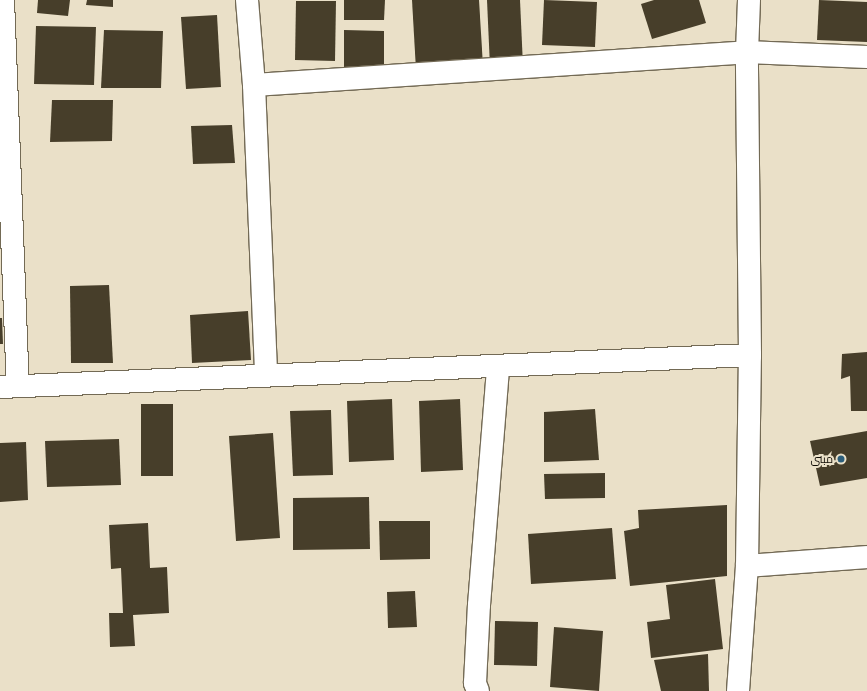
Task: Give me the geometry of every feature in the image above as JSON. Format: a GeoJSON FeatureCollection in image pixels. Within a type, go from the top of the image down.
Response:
{"type":"FeatureCollection","features":[{"type":"Feature","properties":{"kind":"street"},"geometry":{"type":"LineString","coordinates":[[3,0],[9,386],[266,375],[498,368],[750,355]]}},
{"type":"Feature","properties":{"kind":"street"},"geometry":{"type":"LineString","coordinates":[[247,0],[254,85],[266,375]]}},
{"type":"Feature","properties":{"kind":"street"},"geometry":{"type":"LineString","coordinates":[[738,691],[746,566],[750,355],[747,52],[749,0]]}},
{"type":"Feature","properties":{"kind":"street"},"geometry":{"type":"LineString","coordinates":[[254,85],[747,52],[867,57]]}},
{"type":"Feature","properties":{"kind":"street"},"geometry":{"type":"LineString","coordinates":[[478,691],[475,683],[479,605],[498,368]]}},
{"type":"Feature","properties":{"kind":"street"},"geometry":{"type":"LineString","coordinates":[[746,566],[867,557]]}},
{"type":"Feature","properties":{"kind":"building"},"geometry":{"type":"Polygon","coordinates":[[[38,0],[70,0],[68,16],[37,13],[38,0]]]}},
{"type":"Feature","properties":{"kind":"building"},"geometry":{"type":"Polygon","coordinates":[[[87,0],[113,0],[113,7],[86,5],[87,0]]]}},
{"type":"Feature","properties":{"kind":"building"},"geometry":{"type":"Polygon","coordinates":[[[344,0],[385,0],[384,20],[344,20],[344,0]]]}},
{"type":"Feature","properties":{"kind":"building"},"geometry":{"type":"Polygon","coordinates":[[[412,0],[479,0],[483,66],[416,70],[412,0]]]}},
{"type":"Feature","properties":{"kind":"building"},"geometry":{"type":"Polygon","coordinates":[[[487,0],[520,0],[523,66],[490,67],[487,0]]]}},
{"type":"Feature","properties":{"kind":"building"},"geometry":{"type":"Polygon","coordinates":[[[544,0],[597,2],[595,47],[542,45],[544,0]]]}},
{"type":"Feature","properties":{"kind":"building"},"geometry":{"type":"Polygon","coordinates":[[[654,0],[699,0],[706,23],[652,39],[641,4],[654,0]]]}},
{"type":"Feature","properties":{"kind":"building"},"geometry":{"type":"Polygon","coordinates":[[[819,0],[867,2],[867,42],[817,40],[819,0]]]}},
{"type":"Feature","properties":{"kind":"building"},"geometry":{"type":"Polygon","coordinates":[[[296,1],[336,1],[335,61],[295,60],[296,1]]]}},
{"type":"Feature","properties":{"kind":"building"},"geometry":{"type":"Polygon","coordinates":[[[217,15],[221,87],[186,89],[181,17],[217,15]]]}},
{"type":"Feature","properties":{"kind":"building"},"geometry":{"type":"Polygon","coordinates":[[[36,26],[96,27],[94,85],[34,84],[36,26]]]}},
{"type":"Feature","properties":{"kind":"building"},"geometry":{"type":"Polygon","coordinates":[[[104,30],[163,31],[161,88],[101,88],[104,30]]]}},
{"type":"Feature","properties":{"kind":"building"},"geometry":{"type":"Polygon","coordinates":[[[344,30],[384,31],[384,72],[344,71],[344,30]]]}},
{"type":"Feature","properties":{"kind":"building"},"geometry":{"type":"Polygon","coordinates":[[[52,100],[113,100],[112,141],[50,142],[52,100]]]}},
{"type":"Feature","properties":{"kind":"building"},"geometry":{"type":"Polygon","coordinates":[[[232,125],[235,163],[193,164],[191,126],[232,125]]]}},
{"type":"Feature","properties":{"kind":"building"},"geometry":{"type":"Polygon","coordinates":[[[109,285],[113,363],[71,363],[70,286],[109,285]]]}},
{"type":"Feature","properties":{"kind":"building"},"geometry":{"type":"Polygon","coordinates":[[[248,311],[251,360],[192,363],[190,315],[248,311]]]}},
{"type":"Feature","properties":{"kind":"building"},"geometry":{"type":"Polygon","coordinates":[[[0,318],[2,318],[3,344],[0,344],[0,318]]]}},
{"type":"Feature","properties":{"kind":"building"},"geometry":{"type":"Polygon","coordinates":[[[867,352],[867,411],[851,411],[850,376],[841,379],[842,354],[867,352]]]}},
{"type":"Feature","properties":{"kind":"building"},"geometry":{"type":"Polygon","coordinates":[[[392,399],[394,460],[349,462],[347,401],[392,399]]]}},
{"type":"Feature","properties":{"kind":"building"},"geometry":{"type":"Polygon","coordinates":[[[460,399],[463,470],[421,472],[419,401],[460,399]]]}},
{"type":"Feature","properties":{"kind":"building"},"geometry":{"type":"Polygon","coordinates":[[[141,404],[173,404],[173,476],[141,476],[141,404]]]}},
{"type":"Feature","properties":{"kind":"building"},"geometry":{"type":"Polygon","coordinates":[[[595,409],[599,460],[544,462],[544,412],[595,409]]]}},
{"type":"Feature","properties":{"kind":"building"},"geometry":{"type":"Polygon","coordinates":[[[331,410],[333,475],[293,476],[290,411],[331,410]]]}},
{"type":"Feature","properties":{"kind":"building","name":"مبنى"},"geometry":{"type":"Polygon","coordinates":[[[867,431],[867,478],[820,486],[810,441],[867,431]]]}},
{"type":"Feature","properties":{"kind":"building"},"geometry":{"type":"Polygon","coordinates":[[[273,433],[280,538],[236,541],[229,436],[273,433]]]}},
{"type":"Feature","properties":{"kind":"building"},"geometry":{"type":"Polygon","coordinates":[[[119,439],[121,485],[47,487],[45,441],[119,439]]]}},
{"type":"Feature","properties":{"kind":"building"},"geometry":{"type":"Polygon","coordinates":[[[26,442],[28,500],[0,502],[0,443],[26,442]]]}},
{"type":"Feature","properties":{"kind":"building"},"geometry":{"type":"Polygon","coordinates":[[[605,473],[605,498],[545,499],[544,474],[605,473]]]}},
{"type":"Feature","properties":{"kind":"building"},"geometry":{"type":"Polygon","coordinates":[[[369,497],[370,549],[293,550],[293,498],[369,497]]]}},
{"type":"Feature","properties":{"kind":"building"},"geometry":{"type":"Polygon","coordinates":[[[727,505],[727,576],[630,586],[624,531],[639,528],[638,510],[727,505]]]}},
{"type":"Feature","properties":{"kind":"building"},"geometry":{"type":"Polygon","coordinates":[[[379,521],[430,521],[430,559],[380,560],[379,521]]]}},
{"type":"Feature","properties":{"kind":"building"},"geometry":{"type":"Polygon","coordinates":[[[148,523],[150,568],[167,567],[169,613],[133,615],[135,646],[110,647],[109,613],[123,613],[121,568],[111,569],[109,525],[148,523]]]}},
{"type":"Feature","properties":{"kind":"building"},"geometry":{"type":"Polygon","coordinates":[[[612,528],[616,579],[531,584],[528,534],[612,528]]]}},
{"type":"Feature","properties":{"kind":"building"},"geometry":{"type":"Polygon","coordinates":[[[715,579],[723,649],[651,658],[647,622],[670,619],[666,585],[715,579]]]}},
{"type":"Feature","properties":{"kind":"building"},"geometry":{"type":"Polygon","coordinates":[[[415,591],[417,627],[388,628],[387,592],[415,591]]]}},
{"type":"Feature","properties":{"kind":"building"},"geometry":{"type":"Polygon","coordinates":[[[495,621],[538,622],[537,666],[494,665],[495,621]]]}},
{"type":"Feature","properties":{"kind":"building"},"geometry":{"type":"Polygon","coordinates":[[[554,627],[603,631],[599,691],[550,687],[554,627]]]}},
{"type":"Feature","properties":{"kind":"building"},"geometry":{"type":"Polygon","coordinates":[[[708,654],[709,691],[661,691],[654,660],[708,654]]]}},
{"type":"Feature","properties":{"kind":"place","name":"مبنى"},"geometry":{"type":"Point","coordinates":[841,459]}}]}
